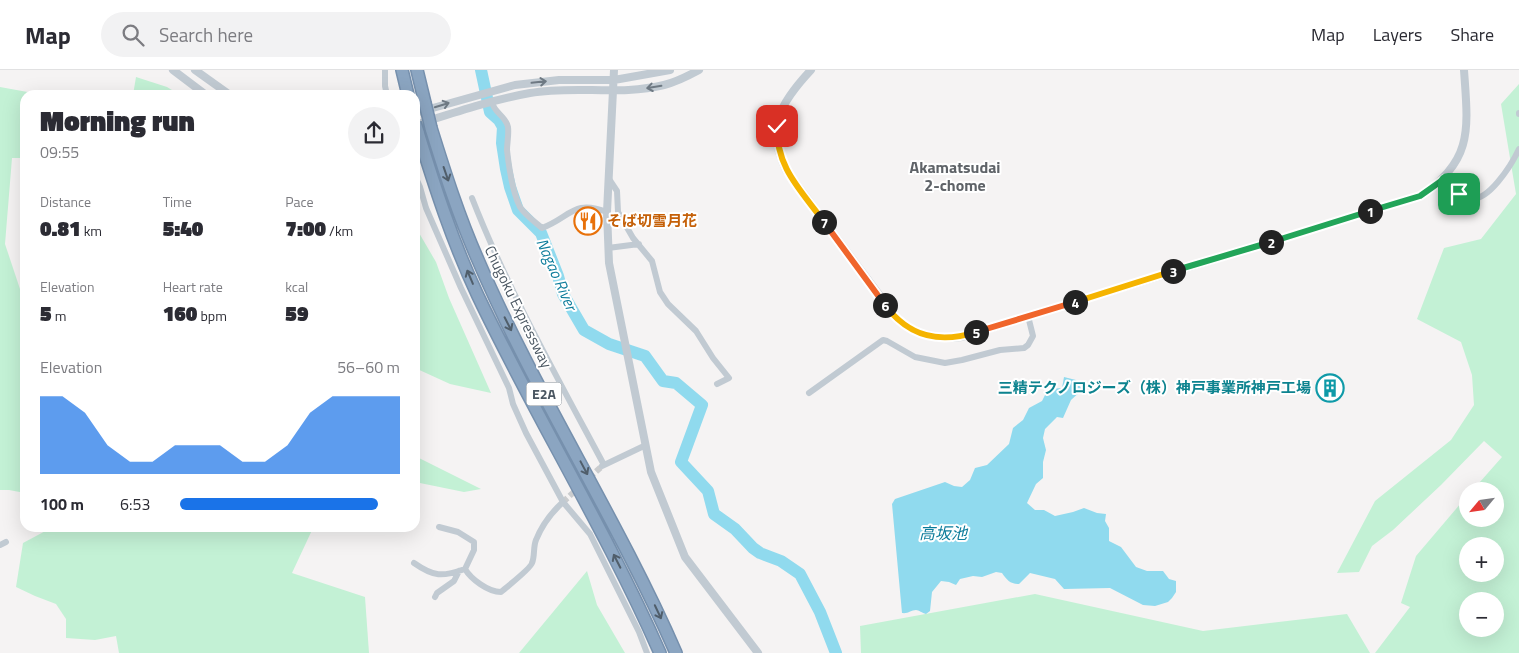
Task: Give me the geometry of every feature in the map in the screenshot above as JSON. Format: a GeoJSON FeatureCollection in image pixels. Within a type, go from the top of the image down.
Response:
{"type":"FeatureCollection","features":[{"type":"Feature","properties":{"kind":"highway"},"geometry":{"type":"LineString","coordinates":[[402,70],[407,90]]}},
{"type":"Feature","properties":{"kind":"highway","name":"Chugoku Expressway"},"geometry":{"type":"LineString","coordinates":[[417,70],[431,128],[456,206],[478,260],[531,369],[643,582],[676,653]]}},
{"type":"Feature","properties":{"kind":"highway","name":"Chugoku Expressway"},"geometry":{"type":"LineString","coordinates":[[420,140],[435,189],[478,295],[614,556],[660,653]]}},
{"type":"Feature","properties":{"kind":"street"},"geometry":{"type":"LineString","coordinates":[[173,70],[199,90]]}},
{"type":"Feature","properties":{"kind":"street"},"geometry":{"type":"LineString","coordinates":[[195,70],[223,90]]}},
{"type":"Feature","properties":{"kind":"street"},"geometry":{"type":"LineString","coordinates":[[385,70],[386,90]]}},
{"type":"Feature","properties":{"kind":"street"},"geometry":{"type":"LineString","coordinates":[[614,70],[607,212],[608,248],[614,294],[652,472],[685,557],[758,653]]}},
{"type":"Feature","properties":{"kind":"street"},"geometry":{"type":"LineString","coordinates":[[420,112],[515,85],[559,80],[614,80],[670,70]]}},
{"type":"Feature","properties":{"kind":"street"},"geometry":{"type":"LineString","coordinates":[[420,126],[470,108],[530,93],[562,89],[613,90],[644,88],[664,85],[699,70]]}},
{"type":"Feature","properties":{"kind":"street"},"geometry":{"type":"LineString","coordinates":[[811,70],[784,102],[780,113],[777,138],[782,161],[794,181],[898,320],[921,334],[934,338],[962,337],[1420,196],[1444,179],[1460,154],[1466,137],[1468,119],[1464,70]]}},
{"type":"Feature","properties":{"kind":"street"},"geometry":{"type":"LineString","coordinates":[[492,102],[493,107],[505,120],[508,127],[507,149],[514,186],[520,207],[526,213],[542,228],[556,223],[580,207],[585,206],[607,212]]}},
{"type":"Feature","properties":{"kind":"street"},"geometry":{"type":"LineString","coordinates":[[1444,179],[1459,194],[1470,199],[1478,198],[1486,194],[1497,182],[1519,149]]}},
{"type":"Feature","properties":{"kind":"street"},"geometry":{"type":"LineString","coordinates":[[609,179],[617,191],[618,212],[623,223],[652,261],[657,284],[668,304],[696,331],[713,358],[729,378],[717,384]]}},
{"type":"Feature","properties":{"kind":"street"},"geometry":{"type":"LineString","coordinates":[[420,187],[426,208],[461,288],[509,388],[513,404],[526,433],[563,502],[590,534],[639,632],[647,653]]}},
{"type":"Feature","properties":{"kind":"street"},"geometry":{"type":"LineString","coordinates":[[472,198],[487,236],[602,466],[646,445]]}},
{"type":"Feature","properties":{"kind":"street"},"geometry":{"type":"LineString","coordinates":[[608,248],[638,244]]}},
{"type":"Feature","properties":{"kind":"street"},"geometry":{"type":"LineString","coordinates":[[810,394],[883,340],[915,357],[945,363],[1000,350],[1024,348],[1033,336],[1028,316]]}},
{"type":"Feature","properties":{"kind":"street"},"geometry":{"type":"LineString","coordinates":[[462,570],[488,589],[501,592],[514,579],[528,570],[532,564],[535,540],[552,512],[563,502]]}},
{"type":"Feature","properties":{"kind":"street"},"geometry":{"type":"LineString","coordinates":[[436,597],[437,593],[454,581],[474,550],[474,542],[458,532],[439,528]]}},
{"type":"Feature","properties":{"kind":"street"},"geometry":{"type":"LineString","coordinates":[[414,563],[431,573],[439,575],[462,570]]}},
{"type":"Feature","properties":{"kind":"green space"},"geometry":{"type":"Polygon","coordinates":[[[136,77],[172,90],[134,90],[136,77]]]}},
{"type":"Feature","properties":{"kind":"green space"},"geometry":{"type":"Polygon","coordinates":[[[1519,84],[1519,653],[1375,653],[1410,607],[1401,603],[1416,556],[1459,505],[1459,528],[1504,528],[1504,482],[1480,482],[1502,457],[1484,441],[1393,530],[1372,546],[1359,572],[1337,573],[1375,501],[1451,440],[1474,405],[1472,375],[1461,342],[1417,319],[1444,248],[1481,239],[1516,194],[1501,104],[1519,84]]]}},
{"type":"Feature","properties":{"kind":"green space"},"geometry":{"type":"Polygon","coordinates":[[[0,87],[20,91],[20,158],[12,158],[5,244],[20,289],[20,492],[0,490],[0,87]]]}},
{"type":"Feature","properties":{"kind":"green space"},"geometry":{"type":"Polygon","coordinates":[[[420,235],[436,262],[449,298],[491,393],[450,384],[420,370],[420,235]]]}},
{"type":"Feature","properties":{"kind":"green space"},"geometry":{"type":"Polygon","coordinates":[[[420,458],[481,489],[464,492],[420,483],[420,458]]]}},
{"type":"Feature","properties":{"kind":"green space"},"geometry":{"type":"Polygon","coordinates":[[[44,532],[311,532],[292,573],[365,597],[369,653],[119,653],[116,636],[95,640],[66,638],[66,619],[56,604],[16,587],[23,543],[44,532]]]}},
{"type":"Feature","properties":{"kind":"green space"},"geometry":{"type":"Polygon","coordinates":[[[587,571],[597,605],[625,653],[519,653],[587,571]]]}},
{"type":"Feature","properties":{"kind":"green space"},"geometry":{"type":"Polygon","coordinates":[[[1035,594],[1203,631],[1347,614],[1370,653],[861,653],[860,626],[1035,594]]]}},
{"type":"Feature","properties":{"kind":"water","name":"高坂池"},"geometry":{"type":"Polygon","coordinates":[[[1064,377],[1076,380],[1082,390],[1071,400],[1063,418],[1057,417],[1045,429],[1043,438],[1046,450],[1043,462],[1043,478],[1036,484],[1027,503],[1035,510],[1044,510],[1055,516],[1084,508],[1106,514],[1105,521],[1109,528],[1109,541],[1121,547],[1136,567],[1147,571],[1163,571],[1169,579],[1176,581],[1176,592],[1172,598],[1168,602],[1155,606],[1143,605],[1110,588],[1064,589],[1055,579],[1030,573],[1019,584],[1016,584],[1009,581],[1002,573],[996,572],[982,577],[973,576],[960,579],[956,585],[941,581],[932,592],[930,611],[926,614],[918,610],[902,613],[892,504],[895,499],[945,482],[962,487],[970,480],[975,468],[987,465],[1009,444],[1013,428],[1023,420],[1029,408],[1042,401],[1048,389],[1062,388],[1064,377]]]}},
{"type":"Feature","properties":{"kind":"waterway","name":"Nagao River"},"geometry":{"type":"LineString","coordinates":[[481,70],[490,112],[499,120],[503,127],[502,143],[506,169],[518,210],[541,233],[563,294],[584,330],[609,344],[645,356],[663,381],[676,383],[702,405],[681,462],[708,491],[714,514],[735,529],[760,553],[781,561],[800,574],[820,612],[836,653]]}},
{"type":"Feature","properties":{"kind":"tunnel"},"geometry":{"type":"LineString","coordinates":[[563,502],[601,467]]}},
{"type":"Feature","properties":{"kind":"place","name":"そば切雪月花"},"geometry":{"type":"Point","coordinates":[588,221]}},
{"type":"Feature","properties":{"kind":"place","name":"三精テクノロジーズ（株）神戸事業所神戸工場"},"geometry":{"type":"Point","coordinates":[1330,388]}},
{"type":"Feature","properties":{"kind":"district","name":"Akamatsudai 2-chome"},"geometry":{"type":"Point","coordinates":[955,176]}},
{"type":"Feature","properties":{"kind":"route"},"geometry":{"type":"LineString","coordinates":[[777,126],[778,150],[786,170],[889,310],[909,328],[934,338],[962,337],[1318,228],[1420,196],[1444,179],[1459,194]]}}]}
